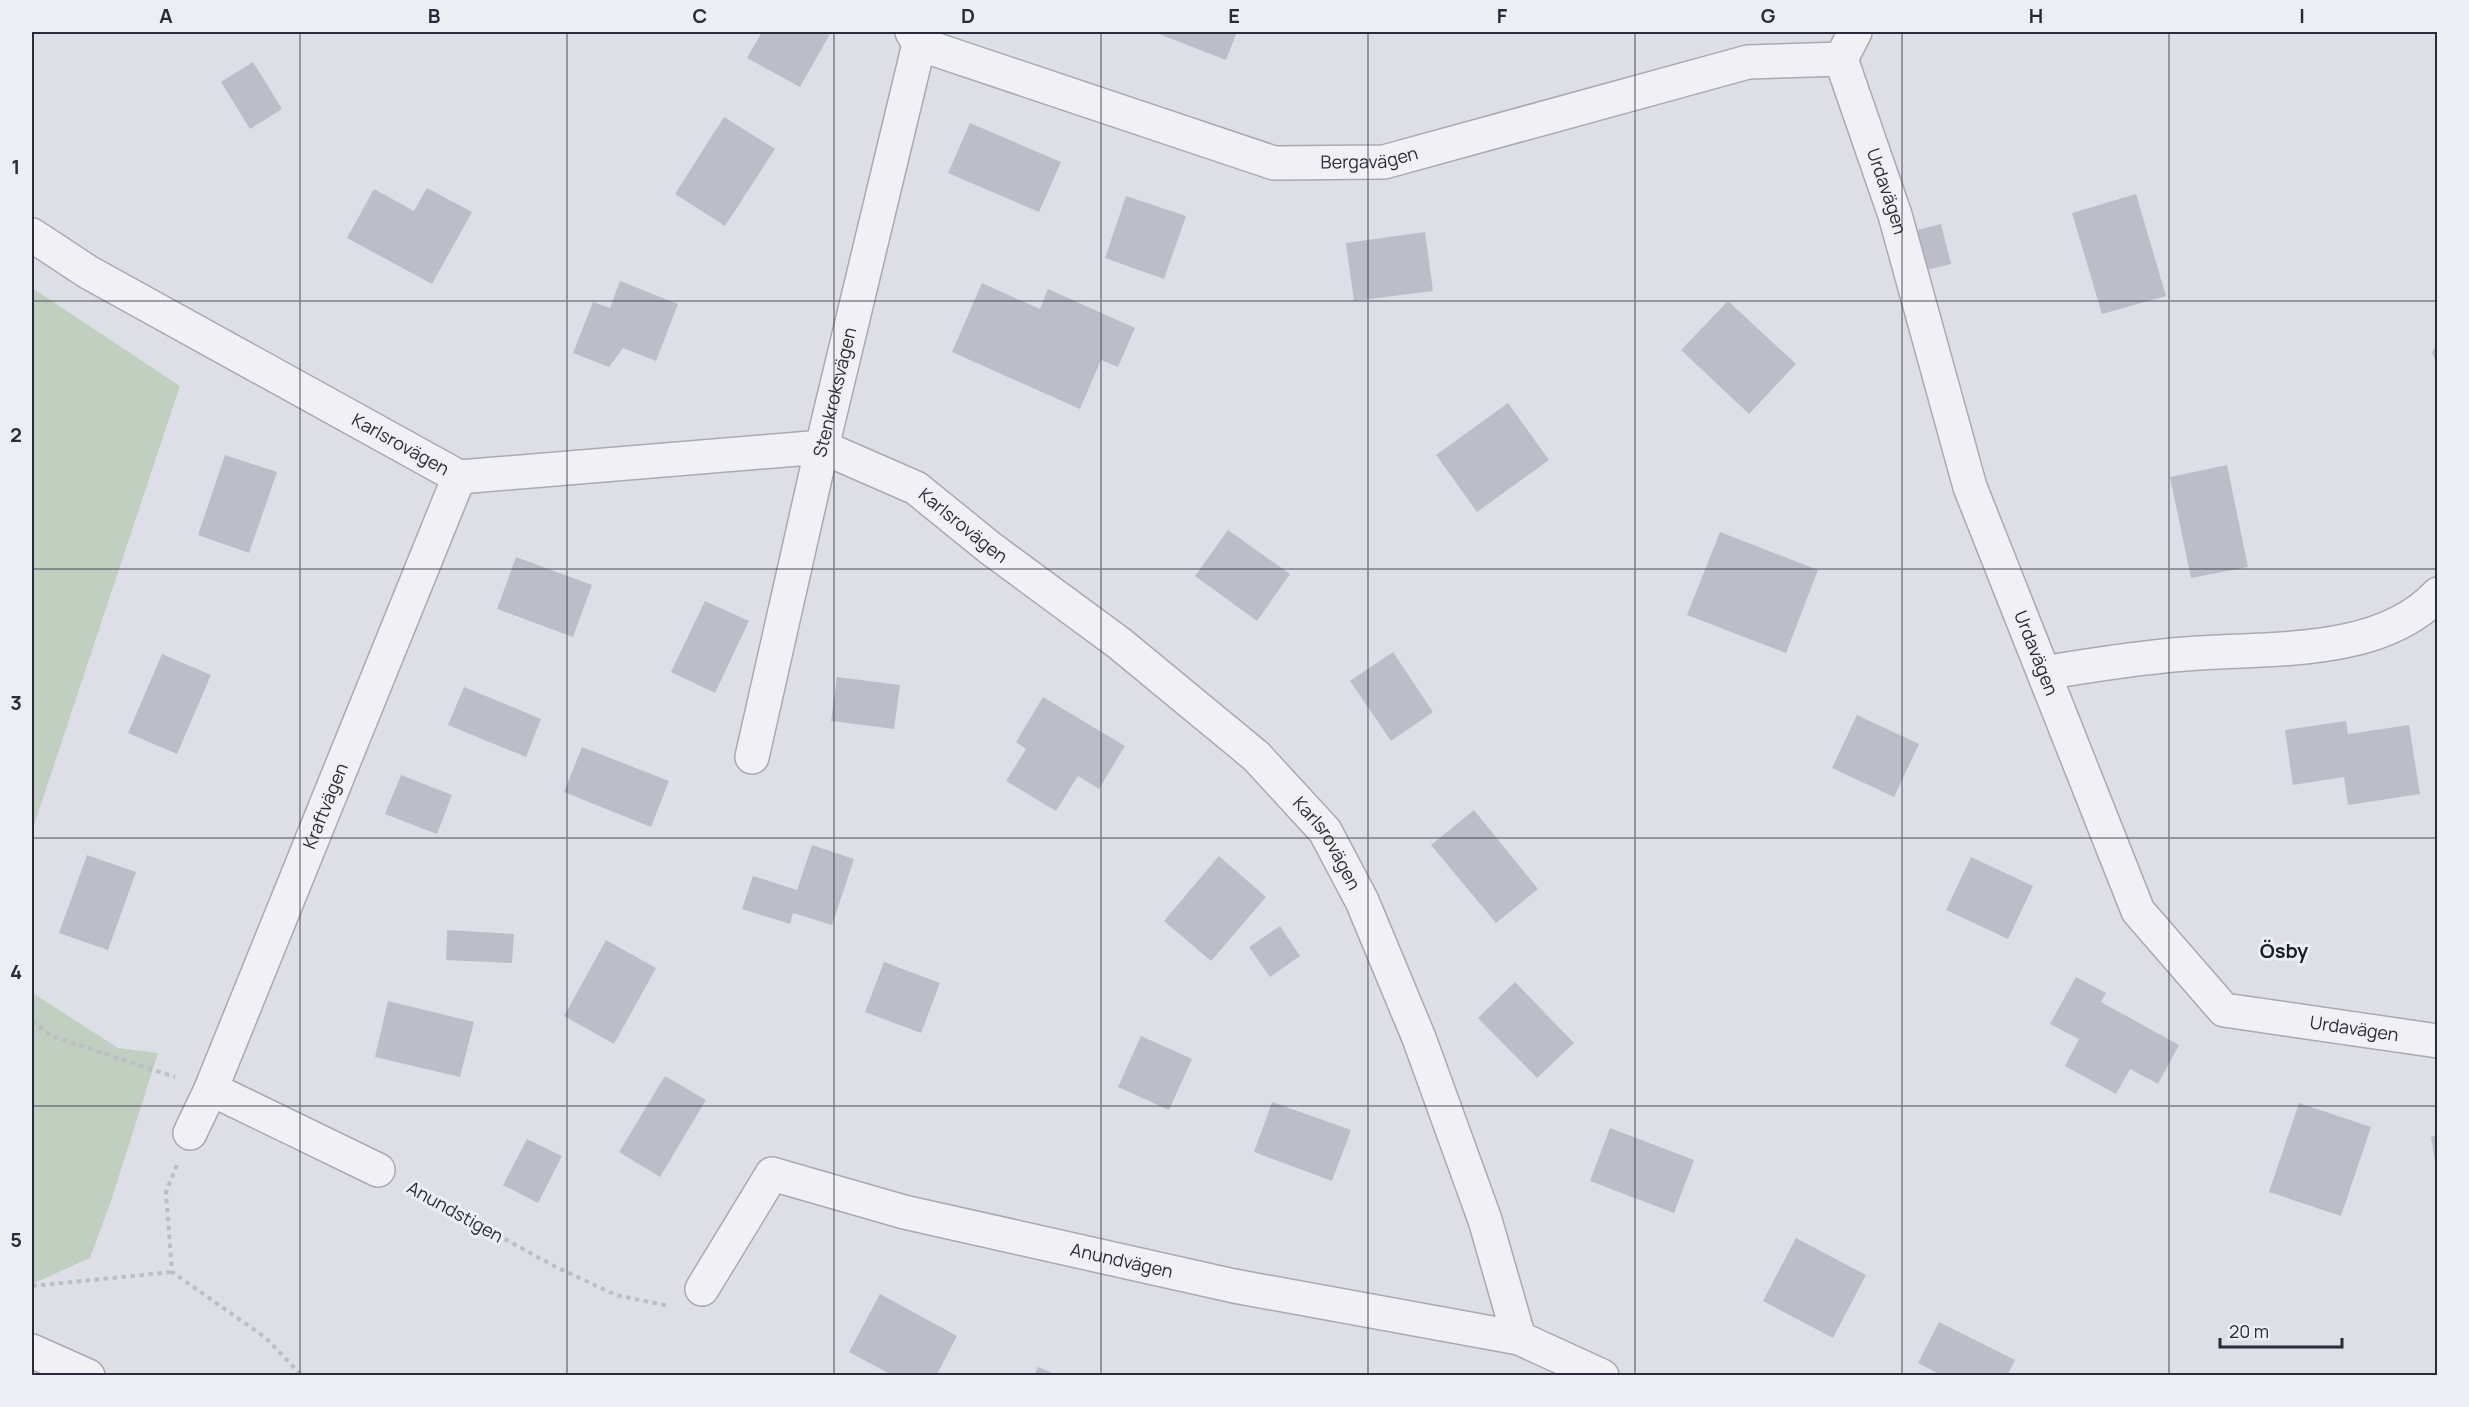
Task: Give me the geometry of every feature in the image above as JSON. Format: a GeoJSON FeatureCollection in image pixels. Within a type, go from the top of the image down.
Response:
{"type":"FeatureCollection","features":[{"type":"Feature","properties":{"kind":"street","name":"Bergavägen"},"geometry":{"type":"LineString","coordinates":[[918,36],[1274,163],[1384,162],[1748,62],[1848,45]]}},
{"type":"Feature","properties":{"kind":"street","name":"Stenkroksvägen"},"geometry":{"type":"LineString","coordinates":[[752,757],[918,36]]}},
{"type":"Feature","properties":{"kind":"street","name":"Urdavägen"},"geometry":{"type":"LineString","coordinates":[[1848,45],[1970,487],[2138,911],[2224,1010],[2438,1041]]}},
{"type":"Feature","properties":{"kind":"street","name":"Karlsrovägen"},"geometry":{"type":"LineString","coordinates":[[32,236],[88,272],[459,477],[822,447],[916,488],[990,548],[1119,643],[1256,756],[1325,831],[1362,901],[1419,1038],[1485,1220],[1519,1338]]}},
{"type":"Feature","properties":{"kind":"street","name":"Kraftvägen"},"geometry":{"type":"LineString","coordinates":[[190,1132],[212,1089],[459,477]]}},
{"type":"Feature","properties":{"kind":"street"},"geometry":{"type":"LineString","coordinates":[[2044,673],[2139,658],[2213,651],[2298,648],[2373,635],[2426,606],[2438,594]]}},
{"type":"Feature","properties":{"kind":"street"},"geometry":{"type":"LineString","coordinates":[[212,1089],[378,1170]]}},
{"type":"Feature","properties":{"kind":"street","name":"Anundvägen"},"geometry":{"type":"LineString","coordinates":[[702,1289],[772,1174],[904,1212],[1234,1286],[1519,1338],[1602,1376]]}},
{"type":"Feature","properties":{"kind":"street"},"geometry":{"type":"LineString","coordinates":[[32,1351],[88,1376]]}},
{"type":"Feature","properties":{"kind":"path"},"geometry":{"type":"LineString","coordinates":[[32,1021],[52,1036],[212,1089]]}},
{"type":"Feature","properties":{"kind":"path"},"geometry":{"type":"LineString","coordinates":[[172,1272],[166,1192],[190,1132]]}},
{"type":"Feature","properties":{"kind":"path","name":"Anundstigen"},"geometry":{"type":"LineString","coordinates":[[378,1170],[554,1266],[616,1295],[669,1306],[702,1289]]}},
{"type":"Feature","properties":{"kind":"path"},"geometry":{"type":"LineString","coordinates":[[32,1286],[172,1272],[266,1338],[302,1376]]}},
{"type":"Feature","properties":{"kind":"green space"},"geometry":{"type":"Polygon","coordinates":[[[32,288],[180,386],[32,831],[32,288]]]}},
{"type":"Feature","properties":{"kind":"green space"},"geometry":{"type":"Polygon","coordinates":[[[32,958],[34,994],[118,1048],[158,1053],[112,1198],[90,1258],[32,1284],[32,958]]]}},
{"type":"Feature","properties":{"kind":"building"},"geometry":{"type":"Polygon","coordinates":[[[762,32],[831,32],[800,87],[747,58],[762,32]]]}},
{"type":"Feature","properties":{"kind":"building"},"geometry":{"type":"Polygon","coordinates":[[[1154,32],[1237,32],[1226,60],[1154,32]]]}},
{"type":"Feature","properties":{"kind":"building"},"geometry":{"type":"Polygon","coordinates":[[[253,62],[282,109],[250,129],[221,82],[253,62]]]}},
{"type":"Feature","properties":{"kind":"building"},"geometry":{"type":"Polygon","coordinates":[[[724,117],[775,149],[725,226],[675,194],[724,117]]]}},
{"type":"Feature","properties":{"kind":"building"},"geometry":{"type":"Polygon","coordinates":[[[970,123],[1061,162],[1039,212],[948,173],[970,123]]]}},
{"type":"Feature","properties":{"kind":"building"},"geometry":{"type":"Polygon","coordinates":[[[427,188],[472,212],[432,284],[347,238],[374,189],[414,211],[427,188]]]}},
{"type":"Feature","properties":{"kind":"building"},"geometry":{"type":"Polygon","coordinates":[[[2136,194],[2166,296],[2102,314],[2072,213],[2136,194]]]}},
{"type":"Feature","properties":{"kind":"building"},"geometry":{"type":"Polygon","coordinates":[[[1126,196],[1186,216],[1164,279],[1105,258],[1126,196]]]}},
{"type":"Feature","properties":{"kind":"building"},"geometry":{"type":"Polygon","coordinates":[[[1941,224],[1951,264],[1915,273],[1906,233],[1941,224]]]}},
{"type":"Feature","properties":{"kind":"building"},"geometry":{"type":"Polygon","coordinates":[[[1425,232],[1433,291],[1354,301],[1346,243],[1425,232]]]}},
{"type":"Feature","properties":{"kind":"building"},"geometry":{"type":"Polygon","coordinates":[[[620,281],[678,304],[656,361],[623,348],[609,367],[573,353],[593,302],[610,308],[620,281]]]}},
{"type":"Feature","properties":{"kind":"building"},"geometry":{"type":"Polygon","coordinates":[[[982,283],[1040,309],[1048,289],[1135,328],[1118,367],[1101,360],[1080,409],[952,352],[982,283]]]}},
{"type":"Feature","properties":{"kind":"building"},"geometry":{"type":"Polygon","coordinates":[[[1728,301],[1796,364],[1749,414],[1681,350],[1728,301]]]}},
{"type":"Feature","properties":{"kind":"building"},"geometry":{"type":"Polygon","coordinates":[[[2438,344],[2438,365],[2437,365],[2432,352],[2438,344]]]}},
{"type":"Feature","properties":{"kind":"building"},"geometry":{"type":"Polygon","coordinates":[[[1508,403],[1549,460],[1477,512],[1436,455],[1508,403]]]}},
{"type":"Feature","properties":{"kind":"building"},"geometry":{"type":"Polygon","coordinates":[[[225,455],[277,472],[249,553],[198,535],[225,455]]]}},
{"type":"Feature","properties":{"kind":"building"},"geometry":{"type":"Polygon","coordinates":[[[2227,465],[2248,567],[2191,578],[2170,477],[2227,465]]]}},
{"type":"Feature","properties":{"kind":"building"},"geometry":{"type":"Polygon","coordinates":[[[1228,530],[1290,574],[1257,621],[1195,576],[1228,530]]]}},
{"type":"Feature","properties":{"kind":"building"},"geometry":{"type":"Polygon","coordinates":[[[1720,532],[1818,570],[1786,653],[1687,615],[1720,532]]]}},
{"type":"Feature","properties":{"kind":"building"},"geometry":{"type":"Polygon","coordinates":[[[516,557],[592,585],[573,637],[497,609],[516,557]]]}},
{"type":"Feature","properties":{"kind":"building"},"geometry":{"type":"Polygon","coordinates":[[[705,601],[749,621],[715,693],[671,672],[705,601]]]}},
{"type":"Feature","properties":{"kind":"building"},"geometry":{"type":"Polygon","coordinates":[[[1393,652],[1433,712],[1391,741],[1350,681],[1393,652]]]}},
{"type":"Feature","properties":{"kind":"building"},"geometry":{"type":"Polygon","coordinates":[[[162,654],[211,675],[177,754],[128,733],[162,654]]]}},
{"type":"Feature","properties":{"kind":"building"},"geometry":{"type":"Polygon","coordinates":[[[837,677],[900,685],[894,729],[831,721],[837,677]]]}},
{"type":"Feature","properties":{"kind":"building"},"geometry":{"type":"Polygon","coordinates":[[[464,687],[541,719],[526,757],[448,725],[464,687]]]}},
{"type":"Feature","properties":{"kind":"building"},"geometry":{"type":"Polygon","coordinates":[[[1043,697],[1125,746],[1099,789],[1078,776],[1056,811],[1006,781],[1026,749],[1016,742],[1043,697]]]}},
{"type":"Feature","properties":{"kind":"building"},"geometry":{"type":"Polygon","coordinates":[[[1857,715],[1919,744],[1894,797],[1832,768],[1857,715]]]}},
{"type":"Feature","properties":{"kind":"building"},"geometry":{"type":"Polygon","coordinates":[[[2346,721],[2348,734],[2409,725],[2420,794],[2348,805],[2344,777],[2293,785],[2285,730],[2346,721]]]}},
{"type":"Feature","properties":{"kind":"building"},"geometry":{"type":"Polygon","coordinates":[[[582,747],[669,781],[651,827],[564,792],[582,747]]]}},
{"type":"Feature","properties":{"kind":"building"},"geometry":{"type":"Polygon","coordinates":[[[401,775],[452,795],[437,834],[385,814],[401,775]]]}},
{"type":"Feature","properties":{"kind":"building"},"geometry":{"type":"Polygon","coordinates":[[[1474,810],[1538,889],[1496,923],[1431,845],[1474,810]]]}},
{"type":"Feature","properties":{"kind":"building"},"geometry":{"type":"Polygon","coordinates":[[[812,845],[854,859],[832,925],[793,913],[790,924],[742,909],[753,876],[797,890],[812,845]]]}},
{"type":"Feature","properties":{"kind":"building"},"geometry":{"type":"Polygon","coordinates":[[[87,855],[136,872],[108,950],[59,933],[87,855]]]}},
{"type":"Feature","properties":{"kind":"building"},"geometry":{"type":"Polygon","coordinates":[[[1219,856],[1266,897],[1211,961],[1164,921],[1219,856]]]}},
{"type":"Feature","properties":{"kind":"building"},"geometry":{"type":"Polygon","coordinates":[[[1971,857],[2033,886],[2008,939],[1946,910],[1971,857]]]}},
{"type":"Feature","properties":{"kind":"building"},"geometry":{"type":"Polygon","coordinates":[[[1280,926],[1300,956],[1270,977],[1249,947],[1280,926]]]}},
{"type":"Feature","properties":{"kind":"building"},"geometry":{"type":"Polygon","coordinates":[[[447,930],[514,934],[512,963],[446,960],[447,930]]]}},
{"type":"Feature","properties":{"kind":"building"},"geometry":{"type":"Polygon","coordinates":[[[606,940],[656,968],[614,1044],[564,1016],[606,940]]]}},
{"type":"Feature","properties":{"kind":"building"},"geometry":{"type":"Polygon","coordinates":[[[884,962],[940,983],[921,1033],[865,1012],[884,962]]]}},
{"type":"Feature","properties":{"kind":"building"},"geometry":{"type":"Polygon","coordinates":[[[2076,977],[2106,993],[2101,1002],[2179,1045],[2158,1084],[2130,1069],[2116,1094],[2065,1066],[2079,1039],[2050,1024],[2076,977]]]}},
{"type":"Feature","properties":{"kind":"building"},"geometry":{"type":"Polygon","coordinates":[[[1515,982],[1574,1043],[1537,1078],[1478,1018],[1515,982]]]}},
{"type":"Feature","properties":{"kind":"building"},"geometry":{"type":"Polygon","coordinates":[[[388,1001],[474,1022],[460,1077],[375,1057],[388,1001]]]}},
{"type":"Feature","properties":{"kind":"building"},"geometry":{"type":"Polygon","coordinates":[[[1141,1036],[1192,1059],[1169,1110],[1118,1087],[1141,1036]]]}},
{"type":"Feature","properties":{"kind":"building"},"geometry":{"type":"Polygon","coordinates":[[[665,1076],[706,1100],[660,1177],[619,1152],[665,1076]]]}},
{"type":"Feature","properties":{"kind":"building"},"geometry":{"type":"Polygon","coordinates":[[[1272,1102],[1351,1130],[1332,1181],[1254,1152],[1272,1102]]]}},
{"type":"Feature","properties":{"kind":"building"},"geometry":{"type":"Polygon","coordinates":[[[2299,1103],[2371,1127],[2341,1216],[2269,1192],[2299,1103]]]}},
{"type":"Feature","properties":{"kind":"building"},"geometry":{"type":"Polygon","coordinates":[[[1610,1128],[1694,1160],[1674,1213],[1590,1181],[1610,1128]]]}},
{"type":"Feature","properties":{"kind":"building"},"geometry":{"type":"Polygon","coordinates":[[[2438,1135],[2438,1166],[2436,1166],[2431,1137],[2438,1135]]]}},
{"type":"Feature","properties":{"kind":"building"},"geometry":{"type":"Polygon","coordinates":[[[527,1139],[562,1156],[538,1203],[503,1185],[527,1139]]]}},
{"type":"Feature","properties":{"kind":"building"},"geometry":{"type":"Polygon","coordinates":[[[1796,1238],[1866,1275],[1833,1338],[1763,1301],[1796,1238]]]}},
{"type":"Feature","properties":{"kind":"building"},"geometry":{"type":"Polygon","coordinates":[[[880,1294],[957,1336],[936,1376],[894,1376],[849,1352],[880,1294]]]}},
{"type":"Feature","properties":{"kind":"building"},"geometry":{"type":"Polygon","coordinates":[[[1939,1322],[2015,1360],[2007,1376],[1943,1376],[1918,1363],[1939,1322]]]}},
{"type":"Feature","properties":{"kind":"building"},"geometry":{"type":"Polygon","coordinates":[[[1038,1367],[1057,1375],[1057,1376],[1034,1376],[1038,1367]]]}},
{"type":"Feature","properties":{"kind":"district","name":"Ösby"},"geometry":{"type":"Point","coordinates":[2284,951]}}]}
